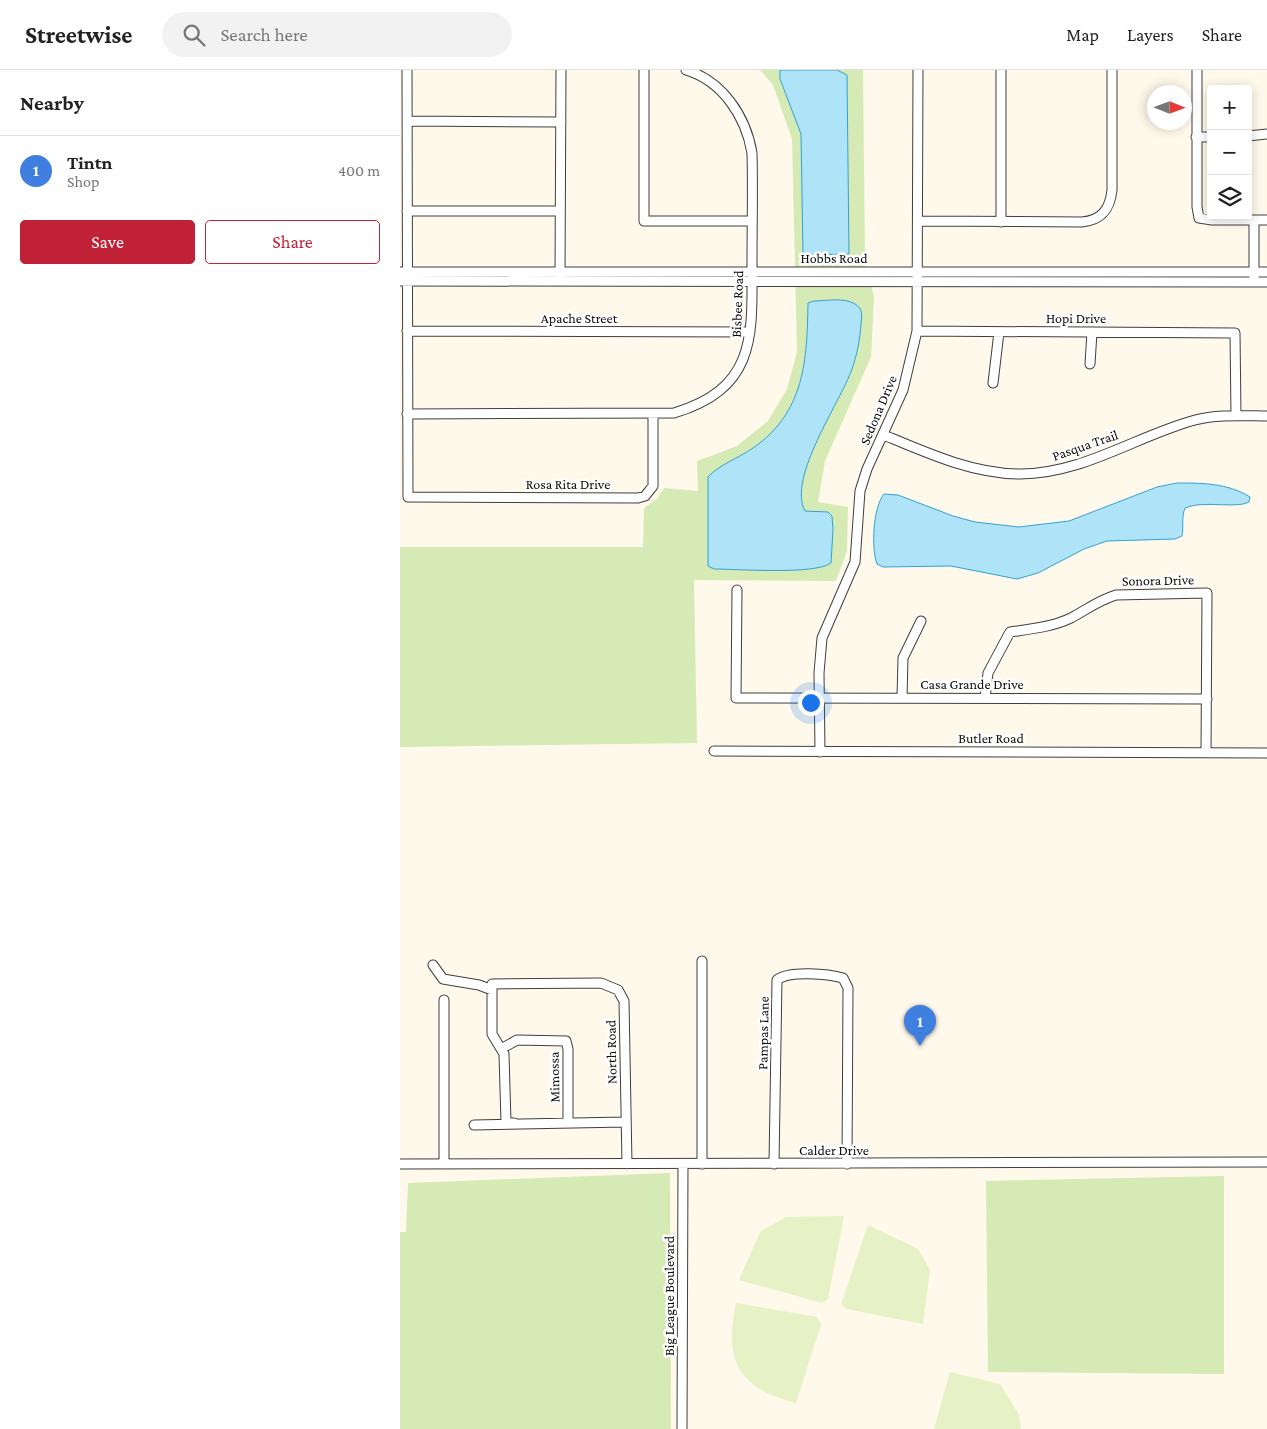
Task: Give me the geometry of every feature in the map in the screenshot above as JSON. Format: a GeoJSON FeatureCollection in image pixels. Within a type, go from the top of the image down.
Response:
{"type":"FeatureCollection","features":[{"type":"Feature","properties":{"kind":"street"},"geometry":{"type":"LineString","coordinates":[[407,70],[407,211],[403,276],[407,331],[407,414]]}},
{"type":"Feature","properties":{"kind":"street"},"geometry":{"type":"LineString","coordinates":[[560,281],[561,70]]}},
{"type":"Feature","properties":{"kind":"street"},"geometry":{"type":"LineString","coordinates":[[644,70],[644,220],[752,221]]}},
{"type":"Feature","properties":{"kind":"street","name":"Bisbee Road"},"geometry":{"type":"LineString","coordinates":[[407,414],[654,415],[674,413],[696,406],[723,389],[733,378],[746,354],[750,332],[752,153],[746,128],[729,100],[714,85],[686,70]]}},
{"type":"Feature","properties":{"kind":"street","name":"Sedona Drive"},"geometry":{"type":"LineString","coordinates":[[820,752],[819,649],[855,562],[860,491],[867,469],[903,390],[917,332],[919,277],[918,70]]}},
{"type":"Feature","properties":{"kind":"street"},"geometry":{"type":"LineString","coordinates":[[1001,70],[1001,222]]}},
{"type":"Feature","properties":{"kind":"street"},"geometry":{"type":"LineString","coordinates":[[918,221],[1082,222],[1096,219],[1105,213],[1112,190],[1112,70]]}},
{"type":"Feature","properties":{"kind":"street"},"geometry":{"type":"LineString","coordinates":[[1197,70],[1196,137],[1199,218],[1267,220]]}},
{"type":"Feature","properties":{"kind":"street"},"geometry":{"type":"LineString","coordinates":[[407,121],[561,122]]}},
{"type":"Feature","properties":{"kind":"street"},"geometry":{"type":"LineString","coordinates":[[1252,136],[1267,134]]}},
{"type":"Feature","properties":{"kind":"street"},"geometry":{"type":"LineString","coordinates":[[1196,137],[1207,137]]}},
{"type":"Feature","properties":{"kind":"street"},"geometry":{"type":"LineString","coordinates":[[407,211],[560,212]]}},
{"type":"Feature","properties":{"kind":"street"},"geometry":{"type":"LineString","coordinates":[[1254,220],[1254,282]]}},
{"type":"Feature","properties":{"kind":"street","name":"Hobbs Road"},"geometry":{"type":"LineString","coordinates":[[403,276],[560,271],[752,276],[1267,282]]}},
{"type":"Feature","properties":{"kind":"street","name":"Hobbs Road"},"geometry":{"type":"LineString","coordinates":[[919,277],[1267,272]]}},
{"type":"Feature","properties":{"kind":"street","name":"Hobbs Road"},"geometry":{"type":"LineString","coordinates":[[403,276],[560,281],[752,276]]}},
{"type":"Feature","properties":{"kind":"street","name":"Apache Street"},"geometry":{"type":"LineString","coordinates":[[407,331],[750,332]]}},
{"type":"Feature","properties":{"kind":"street","name":"Hopi Drive"},"geometry":{"type":"LineString","coordinates":[[917,332],[1235,333],[1236,416]]}},
{"type":"Feature","properties":{"kind":"street"},"geometry":{"type":"LineString","coordinates":[[993,383],[999,332]]}},
{"type":"Feature","properties":{"kind":"street"},"geometry":{"type":"LineString","coordinates":[[1090,364],[1092,332]]}},
{"type":"Feature","properties":{"kind":"street","name":"Rosa Rita Drive"},"geometry":{"type":"LineString","coordinates":[[407,414],[408,497],[638,498],[645,496],[652,486],[654,415]]}},
{"type":"Feature","properties":{"kind":"street","name":"Pasqua Trail"},"geometry":{"type":"LineString","coordinates":[[884,435],[951,461],[989,470],[1018,474],[1073,466],[1196,420],[1236,416],[1267,416]]}},
{"type":"Feature","properties":{"kind":"street","name":"Casa Grande Drive"},"geometry":{"type":"LineString","coordinates":[[737,590],[736,698],[1207,699]]}},
{"type":"Feature","properties":{"kind":"street","name":"Sonora Drive"},"geometry":{"type":"LineString","coordinates":[[985,698],[988,673],[1010,632],[1053,624],[1071,618],[1102,599],[1116,594],[1207,593],[1207,699]]}},
{"type":"Feature","properties":{"kind":"street"},"geometry":{"type":"LineString","coordinates":[[902,698],[903,658],[921,621]]}},
{"type":"Feature","properties":{"kind":"street"},"geometry":{"type":"LineString","coordinates":[[1206,753],[1207,699]]}},
{"type":"Feature","properties":{"kind":"street","name":"Butler Road"},"geometry":{"type":"LineString","coordinates":[[714,751],[1267,753]]}},
{"type":"Feature","properties":{"kind":"street"},"geometry":{"type":"LineString","coordinates":[[702,961],[702,1164]]}},
{"type":"Feature","properties":{"kind":"street"},"geometry":{"type":"LineString","coordinates":[[432,965],[443,979],[479,985],[492,990],[492,1034],[504,1054],[506,1123],[626,1122]]}},
{"type":"Feature","properties":{"kind":"street","name":"Pampas Lane"},"geometry":{"type":"LineString","coordinates":[[774,1164],[777,980],[787,975],[833,975],[844,978],[847,986],[846,1164]]}},
{"type":"Feature","properties":{"kind":"street","name":"North Road"},"geometry":{"type":"LineString","coordinates":[[492,990],[492,984],[600,983],[618,990],[624,1001],[627,1164]]}},
{"type":"Feature","properties":{"kind":"street"},"geometry":{"type":"LineString","coordinates":[[444,1000],[444,1163]]}},
{"type":"Feature","properties":{"kind":"street","name":"Mimossa"},"geometry":{"type":"LineString","coordinates":[[501,1049],[517,1040],[566,1040],[568,1049],[568,1123]]}},
{"type":"Feature","properties":{"kind":"street"},"geometry":{"type":"LineString","coordinates":[[474,1125],[514,1123]]}},
{"type":"Feature","properties":{"kind":"street","name":"Calder Drive"},"geometry":{"type":"LineString","coordinates":[[400,1164],[1267,1162]]}},
{"type":"Feature","properties":{"kind":"street","name":"Big League Boulevard"},"geometry":{"type":"LineString","coordinates":[[682,1429],[683,1164]]}},
{"type":"Feature","properties":{"kind":"green space"},"geometry":{"type":"Polygon","coordinates":[[[760,70],[863,70],[865,262],[874,297],[871,357],[825,461],[818,502],[848,507],[847,551],[836,581],[694,580],[697,743],[400,747],[400,547],[643,547],[644,508],[657,499],[664,488],[698,491],[697,461],[737,446],[768,421],[787,389],[797,352],[792,139],[773,85],[760,70]]]}},
{"type":"Feature","properties":{"kind":"green space"},"geometry":{"type":"Polygon","coordinates":[[[670,1173],[671,1429],[400,1429],[400,1232],[406,1232],[408,1183],[670,1173]]]}},
{"type":"Feature","properties":{"kind":"green space"},"geometry":{"type":"Polygon","coordinates":[[[1224,1176],[1224,1374],[988,1372],[986,1181],[1224,1176]]]}},
{"type":"Feature","properties":{"kind":"green space"},"geometry":{"type":"Polygon","coordinates":[[[844,1216],[828,1299],[822,1303],[739,1280],[760,1232],[786,1217],[844,1216]]]}},
{"type":"Feature","properties":{"kind":"green space"},"geometry":{"type":"Polygon","coordinates":[[[868,1225],[918,1249],[930,1270],[923,1324],[846,1309],[841,1304],[868,1225]]]}},
{"type":"Feature","properties":{"kind":"green space"},"geometry":{"type":"Polygon","coordinates":[[[736,1303],[817,1317],[821,1324],[796,1403],[776,1397],[760,1389],[748,1380],[739,1369],[734,1356],[732,1341],[736,1303]]]}},
{"type":"Feature","properties":{"kind":"green space"},"geometry":{"type":"Polygon","coordinates":[[[950,1372],[1000,1384],[1019,1415],[1021,1429],[934,1429],[950,1372]]]}},
{"type":"Feature","properties":{"kind":"water"},"geometry":{"type":"Polygon","coordinates":[[[780,70],[837,70],[847,75],[849,254],[803,255],[801,134],[780,79],[780,70]]]}},
{"type":"Feature","properties":{"kind":"water"},"geometry":{"type":"Polygon","coordinates":[[[840,300],[851,302],[858,306],[862,315],[859,341],[852,369],[817,440],[803,480],[801,497],[805,511],[828,512],[832,516],[831,563],[822,567],[793,570],[714,569],[708,566],[708,477],[718,468],[753,448],[770,434],[783,418],[793,401],[800,383],[806,345],[808,303],[840,300]]]}},
{"type":"Feature","properties":{"kind":"water"},"geometry":{"type":"Polygon","coordinates":[[[1177,483],[1224,486],[1250,497],[1249,502],[1236,505],[1201,505],[1185,508],[1182,536],[1175,539],[1107,541],[1084,549],[1038,573],[1017,579],[951,566],[883,567],[877,564],[875,557],[875,518],[880,500],[884,494],[898,495],[953,516],[975,522],[1019,527],[1069,521],[1157,487],[1177,483]]]}},
{"type":"Feature","properties":{"kind":"place","name":"Tintn"},"geometry":{"type":"Point","coordinates":[920,1046]}}]}
